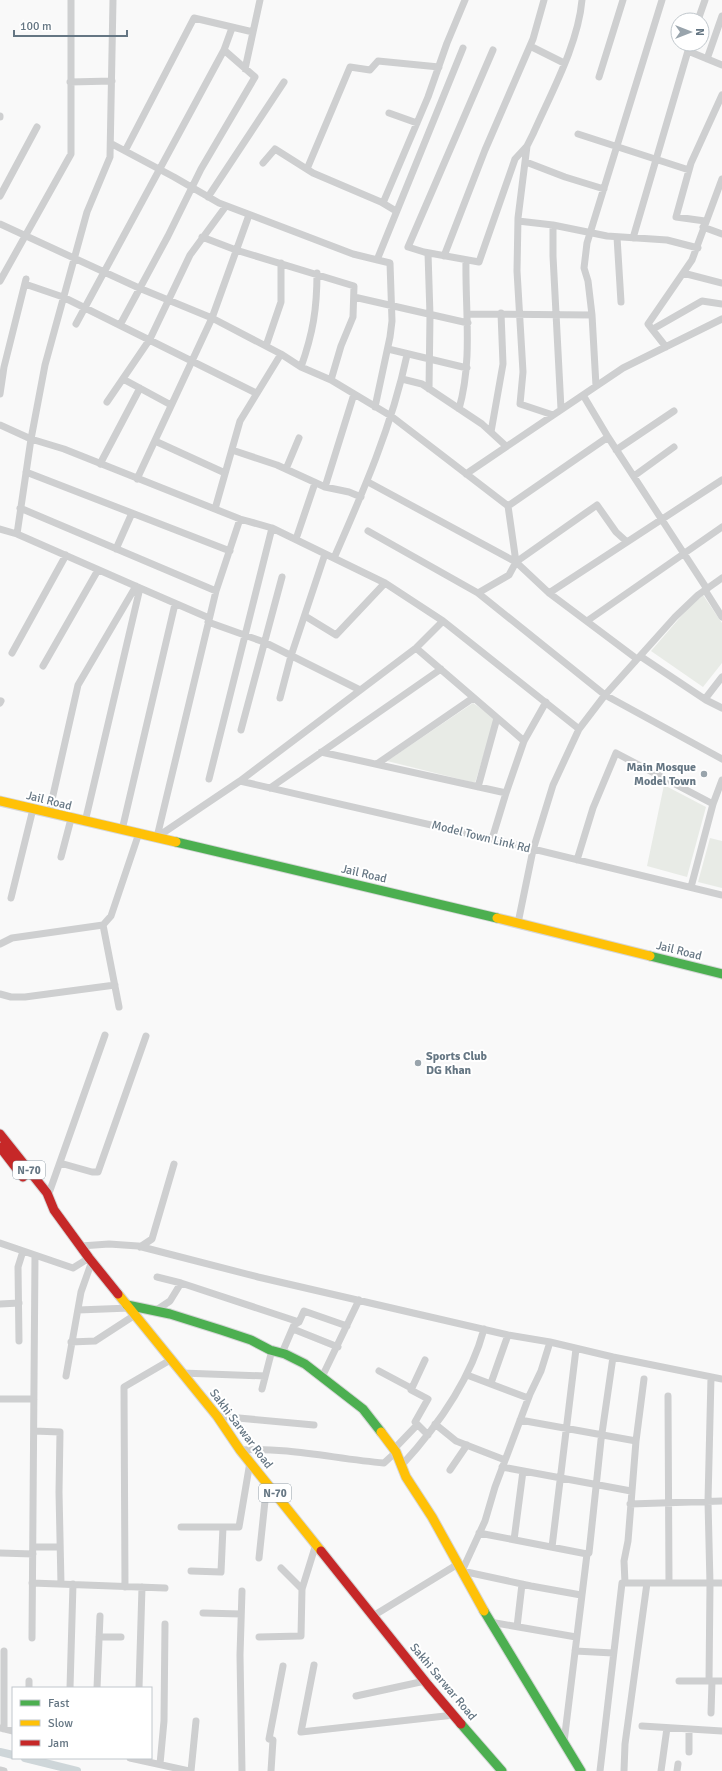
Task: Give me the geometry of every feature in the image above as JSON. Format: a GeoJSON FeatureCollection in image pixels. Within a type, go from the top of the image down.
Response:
{"type":"FeatureCollection","features":[{"type":"Feature","properties":{"kind":"main road","name":"Jail Road"},"geometry":{"type":"LineString","coordinates":[[0,801],[71,819],[139,833],[518,923],[722,974]]}},
{"type":"Feature","properties":{"kind":"main road","name":"Sakhi Sarwar Road"},"geometry":{"type":"LineString","coordinates":[[0,1134],[48,1196],[54,1210],[90,1259],[217,1416],[240,1450],[425,1681],[502,1771]]}},
{"type":"Feature","properties":{"kind":"main road","name":"N-70"},"geometry":{"type":"LineString","coordinates":[[0,1148],[40,1197],[54,1210]]}},
{"type":"Feature","properties":{"kind":"main road"},"geometry":{"type":"LineString","coordinates":[[130,1309],[155,1311],[251,1340],[305,1364],[363,1408],[395,1451],[406,1476],[432,1517],[490,1622],[581,1771]]}},
{"type":"Feature","properties":{"kind":"street"},"geometry":{"type":"LineString","coordinates":[[0,281],[24,235],[71,154],[71,0]]}},
{"type":"Feature","properties":{"kind":"street"},"geometry":{"type":"LineString","coordinates":[[17,534],[31,439],[45,365],[87,212],[110,157],[112,144],[113,0]]}},
{"type":"Feature","properties":{"kind":"street"},"geometry":{"type":"LineString","coordinates":[[245,69],[260,0]]}},
{"type":"Feature","properties":{"kind":"street"},"geometry":{"type":"LineString","coordinates":[[383,203],[417,123],[465,0]]}},
{"type":"Feature","properties":{"kind":"street"},"geometry":{"type":"LineString","coordinates":[[444,256],[485,150],[530,46],[544,0]]}},
{"type":"Feature","properties":{"kind":"street"},"geometry":{"type":"LineString","coordinates":[[493,50],[408,247],[428,253],[479,262],[515,160],[527,146],[564,63],[581,12],[582,0]]}},
{"type":"Feature","properties":{"kind":"street"},"geometry":{"type":"LineString","coordinates":[[600,77],[623,0]]}},
{"type":"Feature","properties":{"kind":"street"},"geometry":{"type":"LineString","coordinates":[[596,386],[592,315],[588,281],[584,268],[587,244],[662,0]]}},
{"type":"Feature","properties":{"kind":"street"},"geometry":{"type":"LineString","coordinates":[[701,12],[705,0]]}},
{"type":"Feature","properties":{"kind":"street"},"geometry":{"type":"LineString","coordinates":[[707,59],[722,16]]}},
{"type":"Feature","properties":{"kind":"street"},"geometry":{"type":"LineString","coordinates":[[125,151],[194,18],[253,32]]}},
{"type":"Feature","properties":{"kind":"street"},"geometry":{"type":"LineString","coordinates":[[76,324],[224,50],[232,28]]}},
{"type":"Feature","properties":{"kind":"street"},"geometry":{"type":"LineString","coordinates":[[530,46],[564,63]]}},
{"type":"Feature","properties":{"kind":"street"},"geometry":{"type":"LineString","coordinates":[[377,260],[464,48]]}},
{"type":"Feature","properties":{"kind":"street"},"geometry":{"type":"LineString","coordinates":[[120,325],[201,169],[255,77],[224,50]]}},
{"type":"Feature","properties":{"kind":"street"},"geometry":{"type":"LineString","coordinates":[[633,238],[688,52]]}},
{"type":"Feature","properties":{"kind":"street"},"geometry":{"type":"LineString","coordinates":[[696,52],[722,66]]}},
{"type":"Feature","properties":{"kind":"street"},"geometry":{"type":"LineString","coordinates":[[307,169],[350,67],[370,70],[378,61],[439,67]]}},
{"type":"Feature","properties":{"kind":"street"},"geometry":{"type":"LineString","coordinates":[[70,82],[112,81]]}},
{"type":"Feature","properties":{"kind":"street"},"geometry":{"type":"LineString","coordinates":[[208,197],[284,82]]}},
{"type":"Feature","properties":{"kind":"street"},"geometry":{"type":"LineString","coordinates":[[722,95],[698,146],[689,170],[676,217],[704,224],[722,234]]}},
{"type":"Feature","properties":{"kind":"street"},"geometry":{"type":"LineString","coordinates":[[389,113],[417,123]]}},
{"type":"Feature","properties":{"kind":"street"},"geometry":{"type":"LineString","coordinates":[[0,196],[37,127]]}},
{"type":"Feature","properties":{"kind":"street"},"geometry":{"type":"LineString","coordinates":[[578,134],[617,148],[689,170]]}},
{"type":"Feature","properties":{"kind":"street"},"geometry":{"type":"LineString","coordinates":[[112,144],[226,206],[352,254],[390,263],[392,321],[388,349],[375,407]]}},
{"type":"Feature","properties":{"kind":"street"},"geometry":{"type":"LineString","coordinates":[[527,146],[518,221],[517,271],[523,372],[520,404],[553,415]]}},
{"type":"Feature","properties":{"kind":"street"},"geometry":{"type":"LineString","coordinates":[[263,163],[274,149],[307,169],[383,203],[396,211]]}},
{"type":"Feature","properties":{"kind":"street"},"geometry":{"type":"LineString","coordinates":[[526,162],[565,177],[604,189]]}},
{"type":"Feature","properties":{"kind":"street"},"geometry":{"type":"LineString","coordinates":[[666,347],[648,324],[683,273],[698,248],[704,224],[722,179]]}},
{"type":"Feature","properties":{"kind":"street"},"geometry":{"type":"LineString","coordinates":[[107,402],[150,339],[190,255],[226,206]]}},
{"type":"Feature","properties":{"kind":"street"},"geometry":{"type":"LineString","coordinates":[[136,479],[212,318],[249,215]]}},
{"type":"Feature","properties":{"kind":"street"},"geometry":{"type":"LineString","coordinates":[[518,221],[554,225],[617,237],[667,240],[698,248]]}},
{"type":"Feature","properties":{"kind":"street"},"geometry":{"type":"LineString","coordinates":[[0,224],[73,259],[212,318],[281,354],[301,367],[331,380],[391,416],[508,506],[516,562]]}},
{"type":"Feature","properties":{"kind":"street"},"geometry":{"type":"LineString","coordinates":[[554,225],[553,256],[562,409]]}},
{"type":"Feature","properties":{"kind":"street"},"geometry":{"type":"LineString","coordinates":[[202,237],[236,250],[317,273],[354,286],[352,317],[341,346],[331,380]]}},
{"type":"Feature","properties":{"kind":"street"},"geometry":{"type":"LineString","coordinates":[[617,237],[622,302]]}},
{"type":"Feature","properties":{"kind":"street"},"geometry":{"type":"LineString","coordinates":[[428,253],[430,315],[429,389]]}},
{"type":"Feature","properties":{"kind":"street"},"geometry":{"type":"LineString","coordinates":[[459,408],[464,393],[467,368],[468,323],[465,296],[466,260]]}},
{"type":"Feature","properties":{"kind":"street"},"geometry":{"type":"LineString","coordinates":[[266,346],[281,302],[281,263]]}},
{"type":"Feature","properties":{"kind":"street"},"geometry":{"type":"LineString","coordinates":[[301,367],[309,344],[315,319],[317,273]]}},
{"type":"Feature","properties":{"kind":"street"},"geometry":{"type":"LineString","coordinates":[[683,273],[722,283]]}},
{"type":"Feature","properties":{"kind":"street"},"geometry":{"type":"LineString","coordinates":[[0,394],[4,367],[26,281],[150,339],[256,393]]}},
{"type":"Feature","properties":{"kind":"street"},"geometry":{"type":"LineString","coordinates":[[354,297],[468,323]]}},
{"type":"Feature","properties":{"kind":"street"},"geometry":{"type":"LineString","coordinates":[[653,330],[702,301],[722,304]]}},
{"type":"Feature","properties":{"kind":"street"},"geometry":{"type":"LineString","coordinates":[[467,314],[592,315]]}},
{"type":"Feature","properties":{"kind":"street"},"geometry":{"type":"LineString","coordinates":[[491,432],[504,364],[501,314]]}},
{"type":"Feature","properties":{"kind":"street"},"geometry":{"type":"LineString","coordinates":[[466,474],[623,368],[722,319]]}},
{"type":"Feature","properties":{"kind":"street"},"geometry":{"type":"LineString","coordinates":[[388,349],[407,355],[467,368]]}},
{"type":"Feature","properties":{"kind":"street"},"geometry":{"type":"LineString","coordinates":[[215,509],[240,421],[281,354]]}},
{"type":"Feature","properties":{"kind":"street"},"geometry":{"type":"LineString","coordinates":[[334,558],[368,482],[391,416],[407,355]]}},
{"type":"Feature","properties":{"kind":"street"},"geometry":{"type":"LineString","coordinates":[[402,378],[422,384],[459,408],[482,424],[506,446]]}},
{"type":"Feature","properties":{"kind":"street"},"geometry":{"type":"LineString","coordinates":[[123,379],[171,405]]}},
{"type":"Feature","properties":{"kind":"street"},"geometry":{"type":"LineString","coordinates":[[100,464],[140,388]]}},
{"type":"Feature","properties":{"kind":"street"},"geometry":{"type":"LineString","coordinates":[[325,487],[354,394]]}},
{"type":"Feature","properties":{"kind":"street"},"geometry":{"type":"LineString","coordinates":[[583,394],[616,450],[684,553],[722,617]]}},
{"type":"Feature","properties":{"kind":"street"},"geometry":{"type":"LineString","coordinates":[[616,450],[674,412]]}},
{"type":"Feature","properties":{"kind":"street"},"geometry":{"type":"LineString","coordinates":[[0,425],[31,439],[64,449],[136,479],[240,519],[272,528],[385,583],[444,621],[579,730]]}},
{"type":"Feature","properties":{"kind":"street"},"geometry":{"type":"LineString","coordinates":[[508,506],[608,437]]}},
{"type":"Feature","properties":{"kind":"street"},"geometry":{"type":"LineString","coordinates":[[286,469],[299,438]]}},
{"type":"Feature","properties":{"kind":"street"},"geometry":{"type":"LineString","coordinates":[[154,441],[225,474]]}},
{"type":"Feature","properties":{"kind":"street"},"geometry":{"type":"LineString","coordinates":[[634,476],[674,447]]}},
{"type":"Feature","properties":{"kind":"street"},"geometry":{"type":"LineString","coordinates":[[232,450],[286,469],[314,483],[349,492],[361,497]]}},
{"type":"Feature","properties":{"kind":"street"},"geometry":{"type":"LineString","coordinates":[[26,472],[230,551]]}},
{"type":"Feature","properties":{"kind":"street"},"geometry":{"type":"LineString","coordinates":[[549,593],[722,480]]}},
{"type":"Feature","properties":{"kind":"street"},"geometry":{"type":"LineString","coordinates":[[368,482],[516,562],[549,593],[639,658],[722,708]]}},
{"type":"Feature","properties":{"kind":"street"},"geometry":{"type":"LineString","coordinates":[[296,539],[314,483]]}},
{"type":"Feature","properties":{"kind":"street"},"geometry":{"type":"LineString","coordinates":[[478,593],[509,575],[516,562],[597,505],[616,532],[627,542]]}},
{"type":"Feature","properties":{"kind":"street"},"geometry":{"type":"LineString","coordinates":[[20,508],[216,591]]}},
{"type":"Feature","properties":{"kind":"street"},"geometry":{"type":"LineString","coordinates":[[116,548],[132,513]]}},
{"type":"Feature","properties":{"kind":"street"},"geometry":{"type":"LineString","coordinates":[[156,837],[208,620],[240,519]]}},
{"type":"Feature","properties":{"kind":"street"},"geometry":{"type":"LineString","coordinates":[[587,621],[722,527]]}},
{"type":"Feature","properties":{"kind":"street"},"geometry":{"type":"LineString","coordinates":[[209,779],[272,528]]}},
{"type":"Feature","properties":{"kind":"street"},"geometry":{"type":"LineString","coordinates":[[0,529],[17,534],[138,587],[208,620],[264,642],[360,690]]}},
{"type":"Feature","properties":{"kind":"street"},"geometry":{"type":"LineString","coordinates":[[368,531],[478,593],[605,695],[722,759]]}},
{"type":"Feature","properties":{"kind":"street"},"geometry":{"type":"LineString","coordinates":[[280,698],[291,656],[325,554]]}},
{"type":"Feature","properties":{"kind":"street"},"geometry":{"type":"LineString","coordinates":[[12,653],[66,555]]}},
{"type":"Feature","properties":{"kind":"street"},"geometry":{"type":"LineString","coordinates":[[42,666],[98,570]]}},
{"type":"Feature","properties":{"kind":"street"},"geometry":{"type":"LineString","coordinates":[[241,730],[282,577]]}},
{"type":"Feature","properties":{"kind":"street"},"geometry":{"type":"LineString","coordinates":[[518,923],[533,850],[553,785],[579,730],[605,695],[675,617],[722,578]]}},
{"type":"Feature","properties":{"kind":"street"},"geometry":{"type":"LineString","coordinates":[[305,616],[336,635],[385,583]]}},
{"type":"Feature","properties":{"kind":"street"},"geometry":{"type":"LineString","coordinates":[[49,813],[78,685],[138,587]]}},
{"type":"Feature","properties":{"kind":"street"},"geometry":{"type":"LineString","coordinates":[[85,822],[138,587]]}},
{"type":"Feature","properties":{"kind":"street"},"geometry":{"type":"LineString","coordinates":[[122,830],[175,604]]}},
{"type":"Feature","properties":{"kind":"street"},"geometry":{"type":"LineString","coordinates":[[156,837],[240,781],[416,648],[444,621]]}},
{"type":"Feature","properties":{"kind":"street"},"geometry":{"type":"LineString","coordinates":[[416,648],[524,741]]}},
{"type":"Feature","properties":{"kind":"street"},"geometry":{"type":"LineString","coordinates":[[270,788],[441,669]]}},
{"type":"Feature","properties":{"kind":"street"},"geometry":{"type":"LineString","coordinates":[[705,699],[722,677]]}},
{"type":"Feature","properties":{"kind":"street"},"geometry":{"type":"LineString","coordinates":[[377,764],[473,698]]}},
{"type":"Feature","properties":{"kind":"street"},"geometry":{"type":"LineString","coordinates":[[492,839],[524,741],[546,702]]}},
{"type":"Feature","properties":{"kind":"street"},"geometry":{"type":"LineString","coordinates":[[478,787],[497,718]]}},
{"type":"Feature","properties":{"kind":"street"},"geometry":{"type":"LineString","coordinates":[[321,752],[506,793]]}},
{"type":"Feature","properties":{"kind":"street"},"geometry":{"type":"LineString","coordinates":[[577,860],[593,808],[616,753],[713,804]]}},
{"type":"Feature","properties":{"kind":"street"},"geometry":{"type":"LineString","coordinates":[[691,887],[713,804],[722,780]]}},
{"type":"Feature","properties":{"kind":"street","name":"Model Town Link Rd"},"geometry":{"type":"LineString","coordinates":[[240,781],[492,839],[722,895]]}},
{"type":"Feature","properties":{"kind":"street"},"geometry":{"type":"LineString","coordinates":[[11,898],[33,809]]}},
{"type":"Feature","properties":{"kind":"street"},"geometry":{"type":"LineString","coordinates":[[61,857],[71,819]]}},
{"type":"Feature","properties":{"kind":"street"},"geometry":{"type":"LineString","coordinates":[[0,944],[12,938],[103,925],[111,916],[139,833]]}},
{"type":"Feature","properties":{"kind":"street"},"geometry":{"type":"LineString","coordinates":[[103,925],[118,1007]]}},
{"type":"Feature","properties":{"kind":"street"},"geometry":{"type":"LineString","coordinates":[[0,994],[11,997],[24,997],[115,985]]}},
{"type":"Feature","properties":{"kind":"street"},"geometry":{"type":"LineString","coordinates":[[48,1196],[104,1035]]}},
{"type":"Feature","properties":{"kind":"street"},"geometry":{"type":"LineString","coordinates":[[60,1163],[92,1172],[98,1172],[146,1036]]}},
{"type":"Feature","properties":{"kind":"street"},"geometry":{"type":"LineString","coordinates":[[140,1247],[152,1239],[174,1164]]}},
{"type":"Feature","properties":{"kind":"street"},"geometry":{"type":"LineString","coordinates":[[0,1243],[73,1268],[90,1259]]}},
{"type":"Feature","properties":{"kind":"street"},"geometry":{"type":"LineString","coordinates":[[81,1246],[109,1244],[140,1247],[508,1335],[550,1342],[613,1357],[722,1379]]}},
{"type":"Feature","properties":{"kind":"street"},"geometry":{"type":"LineString","coordinates":[[19,1341],[18,1268],[23,1251]]}},
{"type":"Feature","properties":{"kind":"street"},"geometry":{"type":"LineString","coordinates":[[32,1638],[35,1256]]}},
{"type":"Feature","properties":{"kind":"street"},"geometry":{"type":"LineString","coordinates":[[66,1376],[81,1292],[90,1259]]}},
{"type":"Feature","properties":{"kind":"street"},"geometry":{"type":"LineString","coordinates":[[157,1277],[181,1283],[299,1322]]}},
{"type":"Feature","properties":{"kind":"street"},"geometry":{"type":"LineString","coordinates":[[155,1311],[170,1301],[181,1283]]}},
{"type":"Feature","properties":{"kind":"street"},"geometry":{"type":"LineString","coordinates":[[322,1377],[338,1347],[359,1300]]}},
{"type":"Feature","properties":{"kind":"street"},"geometry":{"type":"LineString","coordinates":[[0,1304],[19,1303]]}},
{"type":"Feature","properties":{"kind":"street"},"geometry":{"type":"LineString","coordinates":[[78,1310],[130,1309]]}},
{"type":"Feature","properties":{"kind":"street"},"geometry":{"type":"LineString","coordinates":[[71,1342],[95,1341],[130,1309]]}},
{"type":"Feature","properties":{"kind":"street"},"geometry":{"type":"LineString","coordinates":[[262,1389],[265,1376],[277,1352],[294,1325],[299,1322],[304,1311],[347,1326]]}},
{"type":"Feature","properties":{"kind":"street"},"geometry":{"type":"LineString","coordinates":[[292,1329],[338,1347]]}},
{"type":"Feature","properties":{"kind":"street"},"geometry":{"type":"LineString","coordinates":[[402,1466],[436,1424],[467,1375],[480,1345],[484,1329]]}},
{"type":"Feature","properties":{"kind":"street"},"geometry":{"type":"LineString","coordinates":[[491,1383],[508,1335]]}},
{"type":"Feature","properties":{"kind":"street"},"geometry":{"type":"LineString","coordinates":[[374,1616],[460,1567],[479,1533],[528,1398],[541,1371],[550,1342]]}},
{"type":"Feature","properties":{"kind":"street"},"geometry":{"type":"LineString","coordinates":[[552,1547],[576,1349]]}},
{"type":"Feature","properties":{"kind":"street"},"geometry":{"type":"LineString","coordinates":[[564,1742],[581,1595],[587,1554],[589,1553],[602,1435],[613,1357]]}},
{"type":"Feature","properties":{"kind":"street"},"geometry":{"type":"LineString","coordinates":[[125,1587],[124,1387],[172,1359]]}},
{"type":"Feature","properties":{"kind":"street"},"geometry":{"type":"LineString","coordinates":[[411,1388],[425,1360]]}},
{"type":"Feature","properties":{"kind":"street"},"geometry":{"type":"LineString","coordinates":[[380,1371],[428,1399],[415,1422],[428,1435]]}},
{"type":"Feature","properties":{"kind":"street"},"geometry":{"type":"LineString","coordinates":[[182,1373],[265,1376]]}},
{"type":"Feature","properties":{"kind":"street"},"geometry":{"type":"LineString","coordinates":[[467,1375],[528,1398]]}},
{"type":"Feature","properties":{"kind":"street"},"geometry":{"type":"LineString","coordinates":[[711,1377],[708,1501],[711,1713]]}},
{"type":"Feature","properties":{"kind":"street"},"geometry":{"type":"LineString","coordinates":[[625,1582],[624,1561],[628,1541],[636,1441],[644,1379]]}},
{"type":"Feature","properties":{"kind":"street"},"geometry":{"type":"LineString","coordinates":[[668,1396],[669,1583]]}},
{"type":"Feature","properties":{"kind":"street"},"geometry":{"type":"LineString","coordinates":[[0,1399],[34,1398]]}},
{"type":"Feature","properties":{"kind":"street"},"geometry":{"type":"LineString","coordinates":[[217,1416],[314,1425]]}},
{"type":"Feature","properties":{"kind":"street"},"geometry":{"type":"LineString","coordinates":[[520,1420],[636,1441]]}},
{"type":"Feature","properties":{"kind":"street"},"geometry":{"type":"LineString","coordinates":[[436,1424],[456,1440],[523,1471],[632,1491]]}},
{"type":"Feature","properties":{"kind":"street"},"geometry":{"type":"LineString","coordinates":[[240,1450],[265,1448],[318,1456],[384,1463],[417,1425]]}},
{"type":"Feature","properties":{"kind":"street"},"geometry":{"type":"LineString","coordinates":[[34,1431],[60,1432],[61,1584]]}},
{"type":"Feature","properties":{"kind":"street"},"geometry":{"type":"LineString","coordinates":[[450,1470],[467,1445]]}},
{"type":"Feature","properties":{"kind":"street"},"geometry":{"type":"LineString","coordinates":[[181,1527],[239,1527],[250,1462]]}},
{"type":"Feature","properties":{"kind":"street"},"geometry":{"type":"LineString","coordinates":[[514,1540],[523,1471]]}},
{"type":"Feature","properties":{"kind":"street"},"geometry":{"type":"LineString","coordinates":[[259,1558],[267,1482]]}},
{"type":"Feature","properties":{"kind":"street"},"geometry":{"type":"LineString","coordinates":[[630,1504],[722,1501]]}},
{"type":"Feature","properties":{"kind":"street"},"geometry":{"type":"LineString","coordinates":[[191,1571],[221,1572],[222,1527]]}},
{"type":"Feature","properties":{"kind":"street"},"geometry":{"type":"LineString","coordinates":[[479,1533],[587,1554]]}},
{"type":"Feature","properties":{"kind":"street"},"geometry":{"type":"LineString","coordinates":[[258,1637],[301,1636],[302,1589],[316,1544]]}},
{"type":"Feature","properties":{"kind":"street"},"geometry":{"type":"LineString","coordinates":[[0,1552],[60,1547]]}},
{"type":"Feature","properties":{"kind":"street"},"geometry":{"type":"LineString","coordinates":[[460,1567],[522,1584],[581,1595]]}},
{"type":"Feature","properties":{"kind":"street"},"geometry":{"type":"LineString","coordinates":[[281,1568],[302,1589]]}},
{"type":"Feature","properties":{"kind":"street"},"geometry":{"type":"LineString","coordinates":[[600,1771],[622,1582],[722,1583]]}},
{"type":"Feature","properties":{"kind":"street"},"geometry":{"type":"LineString","coordinates":[[624,1771],[626,1744],[647,1582]]}},
{"type":"Feature","properties":{"kind":"street"},"geometry":{"type":"LineString","coordinates":[[32,1583],[165,1588]]}},
{"type":"Feature","properties":{"kind":"street"},"geometry":{"type":"LineString","coordinates":[[70,1687],[73,1584]]}},
{"type":"Feature","properties":{"kind":"street"},"geometry":{"type":"LineString","coordinates":[[517,1627],[522,1584]]}},
{"type":"Feature","properties":{"kind":"street"},"geometry":{"type":"LineString","coordinates":[[139,1687],[142,1587]]}},
{"type":"Feature","properties":{"kind":"street"},"geometry":{"type":"LineString","coordinates":[[242,1591],[242,1771]]}},
{"type":"Feature","properties":{"kind":"street"},"geometry":{"type":"LineString","coordinates":[[203,1613],[241,1614]]}},
{"type":"Feature","properties":{"kind":"street"},"geometry":{"type":"LineString","coordinates":[[97,1687],[100,1616]]}},
{"type":"Feature","properties":{"kind":"street"},"geometry":{"type":"LineString","coordinates":[[490,1622],[576,1637]]}},
{"type":"Feature","properties":{"kind":"street"},"geometry":{"type":"LineString","coordinates":[[160,1764],[164,1721],[165,1624]]}},
{"type":"Feature","properties":{"kind":"street"},"geometry":{"type":"LineString","coordinates":[[99,1637],[121,1637]]}},
{"type":"Feature","properties":{"kind":"street"},"geometry":{"type":"LineString","coordinates":[[4,1651],[2,1729],[12,1731]]}},
{"type":"Feature","properties":{"kind":"street"},"geometry":{"type":"LineString","coordinates":[[575,1652],[613,1653]]}},
{"type":"Feature","properties":{"kind":"street"},"geometry":{"type":"LineString","coordinates":[[314,1665],[301,1732],[454,1715]]}},
{"type":"Feature","properties":{"kind":"street"},"geometry":{"type":"LineString","coordinates":[[271,1771],[272,1740],[268,1739],[283,1666]]}},
{"type":"Feature","properties":{"kind":"street"},"geometry":{"type":"LineString","coordinates":[[356,1696],[425,1681]]}},
{"type":"Feature","properties":{"kind":"street"},"geometry":{"type":"LineString","coordinates":[[679,1681],[722,1681]]}},
{"type":"Feature","properties":{"kind":"street"},"geometry":{"type":"LineString","coordinates":[[135,1759],[190,1771],[196,1721]]}},
{"type":"Feature","properties":{"kind":"street"},"geometry":{"type":"LineString","coordinates":[[642,1726],[722,1731]]}},
{"type":"Feature","properties":{"kind":"street"},"geometry":{"type":"LineString","coordinates":[[661,1771],[667,1728]]}},
{"type":"Feature","properties":{"kind":"street"},"geometry":{"type":"LineString","coordinates":[[689,1729],[689,1752]]}},
{"type":"Feature","properties":{"kind":"street"},"geometry":{"type":"LineString","coordinates":[[0,1770],[4,1771]]}},
{"type":"Feature","properties":{"kind":"shaded area"},"geometry":{"type":"Polygon","coordinates":[[[703,595],[722,623],[722,663],[703,687],[651,651],[690,606],[703,595]]]}},
{"type":"Feature","properties":{"kind":"shaded area"},"geometry":{"type":"Polygon","coordinates":[[[473,703],[495,718],[475,783],[387,761],[473,703]]]}},
{"type":"Feature","properties":{"kind":"shaded area"},"geometry":{"type":"Polygon","coordinates":[[[664,785],[706,807],[687,877],[647,866],[664,785]]]}},
{"type":"Feature","properties":{"kind":"shaded area"},"geometry":{"type":"Polygon","coordinates":[[[710,838],[722,841],[722,888],[698,882],[710,838]]]}},
{"type":"Feature","properties":{"kind":"waterway"},"geometry":{"type":"LineString","coordinates":[[0,1752],[12,1755]]}},
{"type":"Feature","properties":{"kind":"waterway"},"geometry":{"type":"LineString","coordinates":[[29,1759],[77,1771]]}},
{"type":"Feature","properties":{"kind":"traffic: fast"},"geometry":{"type":"LineString","coordinates":[[176,842],[497,918]]}},
{"type":"Feature","properties":{"kind":"traffic: fast"},"geometry":{"type":"LineString","coordinates":[[650,956],[722,974]]}},
{"type":"Feature","properties":{"kind":"traffic: fast"},"geometry":{"type":"LineString","coordinates":[[127,1305],[170,1314],[251,1340],[270,1350],[285,1354],[305,1364],[363,1409],[381,1432]]}},
{"type":"Feature","properties":{"kind":"traffic: fast"},"geometry":{"type":"LineString","coordinates":[[484,1611],[581,1771]]}},
{"type":"Feature","properties":{"kind":"traffic: fast"},"geometry":{"type":"LineString","coordinates":[[461,1724],[502,1771]]}},
{"type":"Feature","properties":{"kind":"traffic: slow"},"geometry":{"type":"LineString","coordinates":[[0,801],[176,842]]}},
{"type":"Feature","properties":{"kind":"traffic: slow"},"geometry":{"type":"LineString","coordinates":[[497,918],[650,956]]}},
{"type":"Feature","properties":{"kind":"traffic: slow"},"geometry":{"type":"LineString","coordinates":[[118,1294],[217,1416],[240,1450],[321,1551]]}},
{"type":"Feature","properties":{"kind":"traffic: slow"},"geometry":{"type":"LineString","coordinates":[[381,1432],[396,1452],[406,1477],[432,1517],[484,1611]]}},
{"type":"Feature","properties":{"kind":"traffic: jam"},"geometry":{"type":"LineString","coordinates":[[0,1134],[47,1193],[54,1210],[89,1258],[118,1294]]}},
{"type":"Feature","properties":{"kind":"traffic: jam"},"geometry":{"type":"LineString","coordinates":[[0,1147],[23,1177]]}},
{"type":"Feature","properties":{"kind":"traffic: jam"},"geometry":{"type":"LineString","coordinates":[[321,1551],[461,1724]]}},
{"type":"Feature","properties":{"kind":"place","name":"Main Mosque Model Town"},"geometry":{"type":"Point","coordinates":[704,774]}},
{"type":"Feature","properties":{"kind":"place","name":"Sports Club DG Khan"},"geometry":{"type":"Point","coordinates":[418,1063]}}]}
